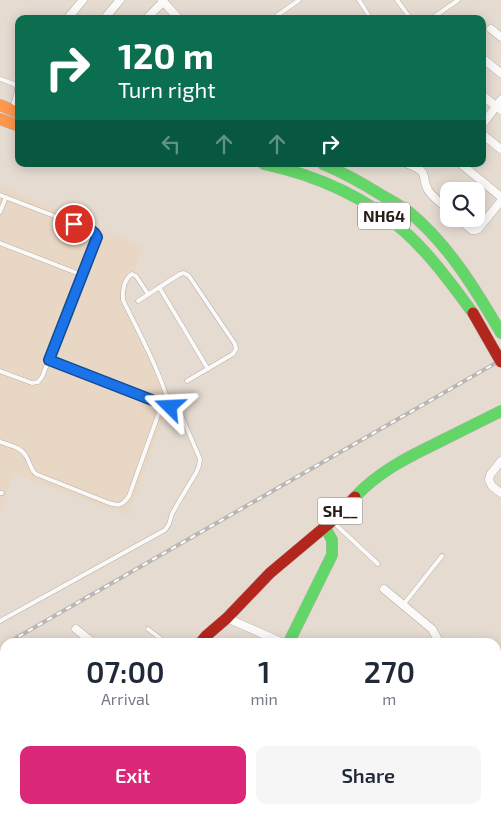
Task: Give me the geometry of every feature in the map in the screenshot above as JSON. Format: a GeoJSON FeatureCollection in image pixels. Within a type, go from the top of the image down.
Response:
{"type":"FeatureCollection","features":[{"type":"Feature","properties":{"kind":"main road"},"geometry":{"type":"LineString","coordinates":[[0,105],[15,111]]}},
{"type":"Feature","properties":{"kind":"main road"},"geometry":{"type":"LineString","coordinates":[[0,119],[15,125]]}},
{"type":"Feature","properties":{"kind":"main road","name":"NH64"},"geometry":{"type":"LineString","coordinates":[[277,167],[307,174],[329,184],[377,210],[404,232],[427,255],[453,286],[473,313],[501,362]]}},
{"type":"Feature","properties":{"kind":"main road","name":"NH64"},"geometry":{"type":"LineString","coordinates":[[332,167],[411,213],[454,261],[484,304],[501,334]]}},
{"type":"Feature","properties":{"kind":"main road","name":"SH__"},"geometry":{"type":"LineString","coordinates":[[204,638],[227,618],[270,573],[328,524],[360,490],[382,473],[501,411]]}},
{"type":"Feature","properties":{"kind":"main road"},"geometry":{"type":"LineString","coordinates":[[291,638],[332,555],[334,543],[328,524]]}},
{"type":"Feature","properties":{"kind":"street"},"geometry":{"type":"LineString","coordinates":[[70,15],[83,0]]}},
{"type":"Feature","properties":{"kind":"street"},"geometry":{"type":"LineString","coordinates":[[107,15],[120,0]]}},
{"type":"Feature","properties":{"kind":"street"},"geometry":{"type":"LineString","coordinates":[[150,15],[163,1],[175,15]]}},
{"type":"Feature","properties":{"kind":"street"},"geometry":{"type":"LineString","coordinates":[[491,29],[501,37]]}},
{"type":"Feature","properties":{"kind":"street"},"geometry":{"type":"LineString","coordinates":[[486,61],[501,73]]}},
{"type":"Feature","properties":{"kind":"street"},"geometry":{"type":"LineString","coordinates":[[486,97],[499,105],[486,120]]}},
{"type":"Feature","properties":{"kind":"street"},"geometry":{"type":"LineString","coordinates":[[486,137],[501,149]]}},
{"type":"Feature","properties":{"kind":"street"},"geometry":{"type":"LineString","coordinates":[[417,167],[423,173],[429,191],[440,201]]}},
{"type":"Feature","properties":{"kind":"street"},"geometry":{"type":"LineString","coordinates":[[465,167],[501,197]]}},
{"type":"Feature","properties":{"kind":"street"},"geometry":{"type":"LineString","coordinates":[[485,220],[501,201]]}},
{"type":"Feature","properties":{"kind":"street"},"geometry":{"type":"LineString","coordinates":[[468,227],[475,230],[480,227]]}},
{"type":"Feature","properties":{"kind":"street"},"geometry":{"type":"LineString","coordinates":[[501,461],[488,480],[501,493]]}},
{"type":"Feature","properties":{"kind":"street"},"geometry":{"type":"LineString","coordinates":[[384,589],[432,629],[437,638]]}},
{"type":"Feature","properties":{"kind":"street"},"geometry":{"type":"LineString","coordinates":[[227,618],[272,638]]}},
{"type":"Feature","properties":{"kind":"street"},"geometry":{"type":"LineString","coordinates":[[76,629],[87,638]]}},
{"type":"Feature","properties":{"kind":"lane"},"geometry":{"type":"LineString","coordinates":[[278,15],[300,0]]}},
{"type":"Feature","properties":{"kind":"lane"},"geometry":{"type":"LineString","coordinates":[[359,0],[368,15]]}},
{"type":"Feature","properties":{"kind":"lane"},"geometry":{"type":"LineString","coordinates":[[397,0],[408,15]]}},
{"type":"Feature","properties":{"kind":"lane"},"geometry":{"type":"LineString","coordinates":[[437,15],[458,0]]}},
{"type":"Feature","properties":{"kind":"lane"},"geometry":{"type":"LineString","coordinates":[[0,79],[15,85]]}},
{"type":"Feature","properties":{"kind":"lane"},"geometry":{"type":"LineString","coordinates":[[0,195],[91,230],[96,233],[97,237],[42,377],[38,382],[32,383],[0,370]]}},
{"type":"Feature","properties":{"kind":"lane"},"geometry":{"type":"LineString","coordinates":[[0,212],[6,197]]}},
{"type":"Feature","properties":{"kind":"lane"},"geometry":{"type":"LineString","coordinates":[[0,243],[82,275]]}},
{"type":"Feature","properties":{"kind":"lane"},"geometry":{"type":"LineString","coordinates":[[138,301],[184,273],[189,276],[236,344],[233,354],[187,381]]}},
{"type":"Feature","properties":{"kind":"lane"},"geometry":{"type":"LineString","coordinates":[[148,294],[136,276],[132,274],[128,277],[122,293],[123,300],[156,367],[170,407]]}},
{"type":"Feature","properties":{"kind":"lane"},"geometry":{"type":"LineString","coordinates":[[159,287],[208,369]]}},
{"type":"Feature","properties":{"kind":"lane"},"geometry":{"type":"LineString","coordinates":[[0,621],[161,532],[170,524],[172,514],[199,466],[200,459],[179,412],[49,360]]}},
{"type":"Feature","properties":{"kind":"lane"},"geometry":{"type":"LineString","coordinates":[[0,442],[21,450],[26,454],[32,470],[36,474],[117,505],[124,503],[129,496],[162,404]]}},
{"type":"Feature","properties":{"kind":"lane"},"geometry":{"type":"LineString","coordinates":[[328,524],[378,564]]}},
{"type":"Feature","properties":{"kind":"lane"},"geometry":{"type":"LineString","coordinates":[[403,605],[442,556]]}},
{"type":"Feature","properties":{"kind":"lane"},"geometry":{"type":"LineString","coordinates":[[148,628],[160,638]]}},
{"type":"Feature","properties":{"kind":"shaded area"},"geometry":{"type":"Polygon","coordinates":[[[0,186],[143,247],[124,298],[171,397],[128,516],[14,473],[0,508],[0,186]]]}},
{"type":"Feature","properties":{"kind":"railway"},"geometry":{"type":"LineString","coordinates":[[16,638],[501,360]]}},
{"type":"Feature","properties":{"kind":"traffic: fast"},"geometry":{"type":"LineString","coordinates":[[275,167],[302,174],[338,188],[356,197],[389,219],[404,231],[441,270],[473,313]]}},
{"type":"Feature","properties":{"kind":"traffic: fast"},"geometry":{"type":"LineString","coordinates":[[330,167],[354,179],[409,212],[423,225],[460,268],[482,300],[501,333]]}},
{"type":"Feature","properties":{"kind":"traffic: fast"},"geometry":{"type":"LineString","coordinates":[[355,497],[382,473],[424,449],[501,411]]}},
{"type":"Feature","properties":{"kind":"traffic: fast"},"geometry":{"type":"LineString","coordinates":[[291,638],[332,555],[332,540],[325,527]]}},
{"type":"Feature","properties":{"kind":"traffic: slow"},"geometry":{"type":"LineString","coordinates":[[0,105],[15,111]]}},
{"type":"Feature","properties":{"kind":"traffic: slow"},"geometry":{"type":"LineString","coordinates":[[0,119],[15,125]]}},
{"type":"Feature","properties":{"kind":"traffic: jam"},"geometry":{"type":"LineString","coordinates":[[473,313],[501,362]]}},
{"type":"Feature","properties":{"kind":"traffic: jam"},"geometry":{"type":"LineString","coordinates":[[204,638],[227,618],[270,573],[332,521],[355,497]]}},
{"type":"Feature","properties":{"kind":"route"},"geometry":{"type":"LineString","coordinates":[[74,224],[91,230],[96,233],[97,237],[49,360],[170,407]]}}]}
